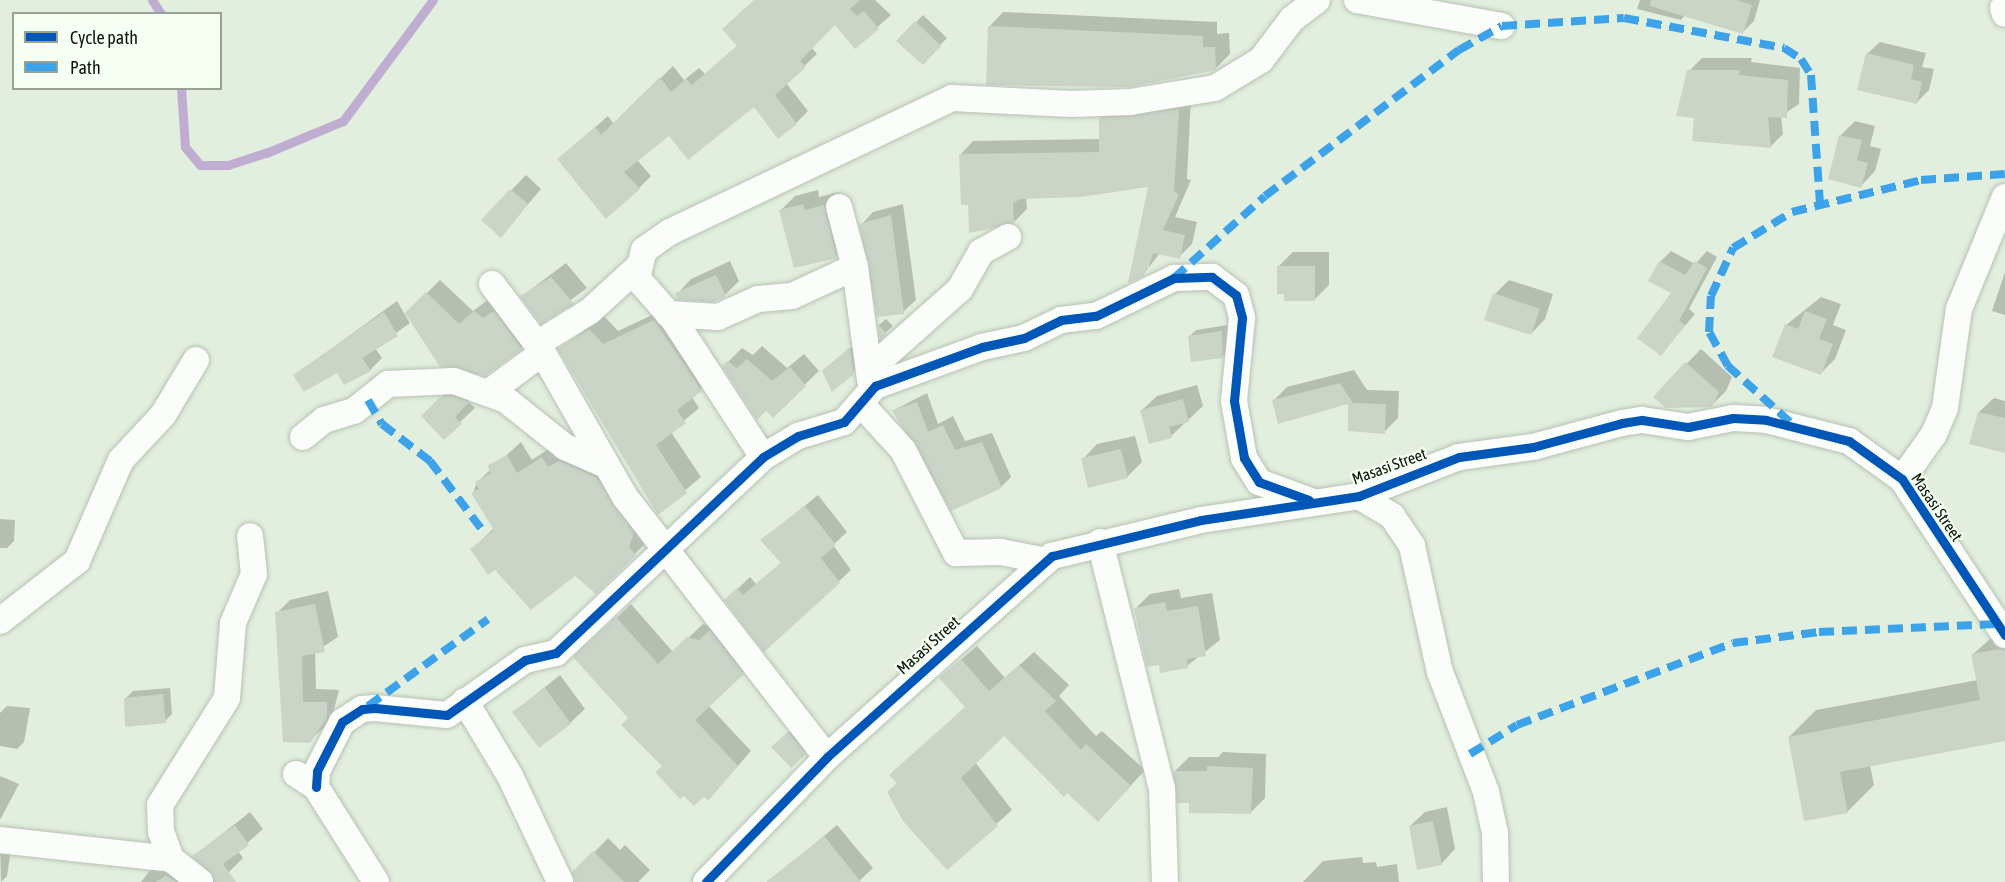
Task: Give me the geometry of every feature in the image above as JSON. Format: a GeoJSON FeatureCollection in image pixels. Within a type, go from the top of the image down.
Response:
{"type":"FeatureCollection","features":[{"type":"Feature","properties":{"kind":"street"},"geometry":{"type":"LineString","coordinates":[[763,457],[668,314],[649,296],[637,278],[644,250],[670,232],[952,98],[1071,104],[1215,88],[1262,60],[1292,19],[1317,0]]}},
{"type":"Feature","properties":{"kind":"street"},"geometry":{"type":"LineString","coordinates":[[1357,0],[1502,26]]}},
{"type":"Feature","properties":{"kind":"street"},"geometry":{"type":"LineString","coordinates":[[1902,479],[1934,434],[1945,408],[1959,309],[2005,197]]}},
{"type":"Feature","properties":{"kind":"street"},"geometry":{"type":"LineString","coordinates":[[839,207],[855,267],[867,388],[903,450],[956,553],[1001,552],[1046,561]]}},
{"type":"Feature","properties":{"kind":"street"},"geometry":{"type":"LineString","coordinates":[[376,882],[306,781],[317,771],[335,734],[359,710],[407,707],[447,715],[525,660],[556,653],[663,547],[763,457],[798,436],[844,422],[867,388],[960,289],[981,252],[1008,237]]}},
{"type":"Feature","properties":{"kind":"street"},"geometry":{"type":"LineString","coordinates":[[488,393],[590,311],[638,267]]}},
{"type":"Feature","properties":{"kind":"street"},"geometry":{"type":"LineString","coordinates":[[668,314],[718,317],[758,299],[792,296],[855,267]]}},
{"type":"Feature","properties":{"kind":"street"},"geometry":{"type":"LineString","coordinates":[[867,388],[982,347],[1024,338],[1062,320],[1096,316],[1174,278],[1212,277],[1227,284],[1240,302],[1233,378],[1244,458],[1258,482],[1312,501]]}},
{"type":"Feature","properties":{"kind":"street"},"geometry":{"type":"LineString","coordinates":[[492,284],[540,349],[604,464],[663,547],[827,757]]}},
{"type":"Feature","properties":{"kind":"street"},"geometry":{"type":"LineString","coordinates":[[0,621],[77,561],[121,460],[163,415],[196,360]]}},
{"type":"Feature","properties":{"kind":"street"},"geometry":{"type":"LineString","coordinates":[[303,437],[324,420],[354,411],[388,384],[454,381],[488,393],[517,407],[565,447],[604,464]]}},
{"type":"Feature","properties":{"kind":"street","name":"Masasi Street"},"geometry":{"type":"LineString","coordinates":[[706,882],[827,757],[1046,561],[1100,542],[1312,501],[1359,496],[1460,457],[1533,447],[1642,420],[1688,427],[1733,418],[1790,422],[1849,441],[1902,479],[2005,634]]}},
{"type":"Feature","properties":{"kind":"street"},"geometry":{"type":"LineString","coordinates":[[1359,496],[1392,516],[1412,546],[1440,672],[1486,792],[1495,833],[1496,882]]}},
{"type":"Feature","properties":{"kind":"street"},"geometry":{"type":"LineString","coordinates":[[200,882],[171,859],[161,832],[160,805],[227,698],[233,622],[254,574],[250,536]]}},
{"type":"Feature","properties":{"kind":"street"},"geometry":{"type":"LineString","coordinates":[[1100,542],[1162,788],[1165,882]]}},
{"type":"Feature","properties":{"kind":"street"},"geometry":{"type":"LineString","coordinates":[[465,701],[510,776],[560,882]]}},
{"type":"Feature","properties":{"kind":"street"},"geometry":{"type":"LineString","coordinates":[[0,840],[171,859]]}},
{"type":"Feature","properties":{"kind":"building"},"geometry":{"type":"Polygon","coordinates":[[[754,0],[860,0],[850,9],[857,16],[864,11],[879,29],[855,49],[835,25],[800,61],[806,67],[775,95],[797,124],[778,139],[754,107],[688,160],[669,136],[624,172],[640,189],[606,219],[557,159],[595,127],[601,135],[660,77],[671,92],[686,79],[692,85],[737,46],[722,29],[754,0]]]}},
{"type":"Feature","properties":{"kind":"building"},"geometry":{"type":"Polygon","coordinates":[[[1651,0],[1736,0],[1752,5],[1743,34],[1650,6],[1651,0]]]}},
{"type":"Feature","properties":{"kind":"building"},"geometry":{"type":"Polygon","coordinates":[[[915,21],[941,46],[923,65],[896,41],[915,21]]]}},
{"type":"Feature","properties":{"kind":"building"},"geometry":{"type":"Polygon","coordinates":[[[988,26],[1203,36],[1203,47],[1215,47],[1216,70],[1129,87],[986,85],[988,26]]]}},
{"type":"Feature","properties":{"kind":"building"},"geometry":{"type":"Polygon","coordinates":[[[1866,53],[1914,65],[1911,79],[1922,82],[1917,104],[1857,90],[1866,53]]]}},
{"type":"Feature","properties":{"kind":"building"},"geometry":{"type":"Polygon","coordinates":[[[1687,70],[1740,70],[1739,75],[1788,80],[1787,118],[1768,117],[1771,148],[1692,141],[1694,118],[1676,116],[1687,70]]]}},
{"type":"Feature","properties":{"kind":"building"},"geometry":{"type":"Polygon","coordinates":[[[1179,109],[1174,192],[1179,194],[1163,230],[1185,235],[1180,259],[1153,253],[1144,276],[1128,283],[1148,187],[1081,197],[1020,199],[1013,203],[1014,224],[969,233],[968,205],[961,205],[959,154],[1099,152],[1099,118],[1179,109]]]}},
{"type":"Feature","properties":{"kind":"building"},"geometry":{"type":"Polygon","coordinates":[[[1839,135],[1862,140],[1857,160],[1868,163],[1861,188],[1828,179],[1839,135]]]}},
{"type":"Feature","properties":{"kind":"building"},"geometry":{"type":"Polygon","coordinates":[[[510,189],[528,204],[501,238],[481,220],[510,189]]]}},
{"type":"Feature","properties":{"kind":"building"},"geometry":{"type":"Polygon","coordinates":[[[803,204],[805,210],[824,205],[837,258],[794,268],[779,210],[803,204]]]}},
{"type":"Feature","properties":{"kind":"building"},"geometry":{"type":"Polygon","coordinates":[[[891,215],[904,314],[877,317],[859,224],[891,215]]]}},
{"type":"Feature","properties":{"kind":"building"},"geometry":{"type":"Polygon","coordinates":[[[1659,261],[1685,275],[1695,261],[1707,268],[1679,321],[1685,325],[1661,356],[1637,338],[1671,293],[1648,281],[1659,261]]]}},
{"type":"Feature","properties":{"kind":"building"},"geometry":{"type":"Polygon","coordinates":[[[1277,266],[1315,266],[1315,301],[1284,301],[1284,294],[1277,294],[1277,266]]]}},
{"type":"Feature","properties":{"kind":"building"},"geometry":{"type":"Polygon","coordinates":[[[716,275],[726,296],[713,302],[678,300],[675,293],[716,275]]]}},
{"type":"Feature","properties":{"kind":"building"},"geometry":{"type":"Polygon","coordinates":[[[551,277],[574,304],[541,324],[520,296],[551,277]]]}},
{"type":"Feature","properties":{"kind":"building"},"geometry":{"type":"Polygon","coordinates":[[[426,292],[459,324],[474,311],[483,318],[494,311],[522,349],[485,376],[440,367],[405,313],[426,292]]]}},
{"type":"Feature","properties":{"kind":"building"},"geometry":{"type":"Polygon","coordinates":[[[1493,293],[1540,309],[1531,335],[1484,320],[1493,293]]]}},
{"type":"Feature","properties":{"kind":"building"},"geometry":{"type":"Polygon","coordinates":[[[1805,311],[1827,319],[1819,339],[1833,344],[1821,375],[1772,357],[1785,324],[1798,329],[1805,311]]]}},
{"type":"Feature","properties":{"kind":"building"},"geometry":{"type":"Polygon","coordinates":[[[384,312],[398,336],[362,358],[371,371],[344,385],[337,373],[304,392],[293,375],[384,312]]]}},
{"type":"Feature","properties":{"kind":"building"},"geometry":{"type":"Polygon","coordinates":[[[654,320],[702,391],[677,410],[686,423],[656,445],[687,493],[658,515],[558,349],[589,329],[603,344],[654,320]]]}},
{"type":"Feature","properties":{"kind":"building"},"geometry":{"type":"Polygon","coordinates":[[[878,324],[887,334],[880,340],[878,324]]]}},
{"type":"Feature","properties":{"kind":"building"},"geometry":{"type":"Polygon","coordinates":[[[1222,331],[1223,358],[1191,362],[1188,336],[1222,331]]]}},
{"type":"Feature","properties":{"kind":"building"},"geometry":{"type":"Polygon","coordinates":[[[850,347],[854,374],[832,392],[822,371],[850,347]]]}},
{"type":"Feature","properties":{"kind":"building"},"geometry":{"type":"Polygon","coordinates":[[[747,359],[772,381],[790,367],[806,386],[773,418],[766,411],[757,420],[722,366],[727,361],[737,368],[747,359]]]}},
{"type":"Feature","properties":{"kind":"building"},"geometry":{"type":"Polygon","coordinates":[[[1685,362],[1719,392],[1712,407],[1666,408],[1653,397],[1685,362]]]}},
{"type":"Feature","properties":{"kind":"building"},"geometry":{"type":"Polygon","coordinates":[[[1340,383],[1353,403],[1386,404],[1385,434],[1348,431],[1348,404],[1278,424],[1272,400],[1340,383]]]}},
{"type":"Feature","properties":{"kind":"building"},"geometry":{"type":"Polygon","coordinates":[[[452,396],[469,402],[455,417],[462,424],[444,440],[421,416],[440,397],[452,396]]]}},
{"type":"Feature","properties":{"kind":"building"},"geometry":{"type":"Polygon","coordinates":[[[1183,399],[1189,422],[1169,427],[1172,438],[1149,444],[1140,410],[1183,399]]]}},
{"type":"Feature","properties":{"kind":"building"},"geometry":{"type":"Polygon","coordinates":[[[917,402],[928,432],[943,425],[955,450],[982,442],[1002,488],[951,511],[892,410],[917,402]]]}},
{"type":"Feature","properties":{"kind":"building"},"geometry":{"type":"Polygon","coordinates":[[[1978,412],[2005,418],[2005,453],[1969,444],[1978,412]]]}},
{"type":"Feature","properties":{"kind":"building"},"geometry":{"type":"Polygon","coordinates":[[[1121,449],[1128,478],[1088,488],[1081,458],[1121,449]]]}},
{"type":"Feature","properties":{"kind":"building"},"geometry":{"type":"Polygon","coordinates":[[[507,455],[517,473],[542,457],[548,467],[559,461],[596,477],[634,533],[629,547],[636,555],[596,594],[575,576],[531,610],[495,570],[488,575],[470,549],[494,530],[471,493],[479,489],[475,482],[491,473],[487,466],[507,455]]]}},
{"type":"Feature","properties":{"kind":"building"},"geometry":{"type":"Polygon","coordinates":[[[805,506],[836,545],[821,558],[840,583],[764,652],[724,600],[737,588],[743,595],[781,563],[760,540],[805,506]]]}},
{"type":"Feature","properties":{"kind":"building"},"geometry":{"type":"Polygon","coordinates":[[[1165,602],[1167,611],[1198,606],[1206,656],[1187,659],[1188,668],[1160,673],[1159,665],[1147,667],[1134,608],[1165,602]]]}},
{"type":"Feature","properties":{"kind":"building"},"geometry":{"type":"Polygon","coordinates":[[[315,604],[325,652],[302,656],[303,702],[327,702],[327,718],[310,743],[283,742],[275,612],[315,604]]]}},
{"type":"Feature","properties":{"kind":"building"},"geometry":{"type":"Polygon","coordinates":[[[616,617],[658,664],[687,637],[699,640],[710,630],[744,674],[695,720],[738,766],[708,801],[704,797],[694,806],[684,796],[680,799],[655,772],[662,766],[621,725],[628,718],[573,657],[616,617]]]}},
{"type":"Feature","properties":{"kind":"building"},"geometry":{"type":"Polygon","coordinates":[[[2005,650],[2005,741],[1840,772],[1848,813],[1804,821],[1788,737],[1980,700],[1971,654],[2005,650]]]}},
{"type":"Feature","properties":{"kind":"building"},"geometry":{"type":"Polygon","coordinates":[[[961,659],[989,691],[1019,665],[1056,701],[1045,711],[1081,750],[1086,744],[1131,786],[1098,822],[1067,793],[1064,797],[1004,736],[961,778],[998,826],[947,870],[903,821],[887,792],[897,783],[889,775],[965,707],[939,678],[961,659]]]}},
{"type":"Feature","properties":{"kind":"building"},"geometry":{"type":"Polygon","coordinates":[[[545,688],[571,724],[539,748],[512,712],[545,688]]]}},
{"type":"Feature","properties":{"kind":"building"},"geometry":{"type":"Polygon","coordinates":[[[163,694],[166,723],[125,727],[124,698],[163,694]]]}},
{"type":"Feature","properties":{"kind":"building"},"geometry":{"type":"Polygon","coordinates":[[[788,732],[806,754],[791,768],[771,747],[788,732]]]}},
{"type":"Feature","properties":{"kind":"building"},"geometry":{"type":"Polygon","coordinates":[[[1207,766],[1253,768],[1251,814],[1189,813],[1189,803],[1177,803],[1173,771],[1207,771],[1207,766]]]}},
{"type":"Feature","properties":{"kind":"building"},"geometry":{"type":"Polygon","coordinates":[[[1433,821],[1442,865],[1417,870],[1409,826],[1433,821]]]}},
{"type":"Feature","properties":{"kind":"building"},"geometry":{"type":"Polygon","coordinates":[[[235,825],[249,845],[223,864],[236,882],[215,882],[192,856],[235,825]]]}},
{"type":"Feature","properties":{"kind":"building"},"geometry":{"type":"Polygon","coordinates":[[[824,836],[861,882],[766,882],[824,836]]]}},
{"type":"Feature","properties":{"kind":"building"},"geometry":{"type":"Polygon","coordinates":[[[593,851],[624,882],[575,882],[572,872],[593,851]]]}},
{"type":"Feature","properties":{"kind":"building"},"geometry":{"type":"Polygon","coordinates":[[[166,875],[176,882],[156,882],[166,875]]]}},
{"type":"Feature","properties":{"kind":"waterway"},"geometry":{"type":"LineString","coordinates":[[152,0],[160,12]]}},
{"type":"Feature","properties":{"kind":"waterway"},"geometry":{"type":"LineString","coordinates":[[181,90],[185,147],[200,165],[228,165],[266,153],[343,121],[433,0]]}},
{"type":"Feature","properties":{"kind":"marked path"},"geometry":{"type":"LineString","coordinates":[[1174,278],[1265,196],[1459,50],[1502,26],[1624,18],[1784,48],[1801,59],[1811,75],[1820,205]]}},
{"type":"Feature","properties":{"kind":"marked path"},"geometry":{"type":"LineString","coordinates":[[1790,422],[1728,366],[1709,332],[1711,296],[1733,248],[1792,212],[1921,180],[2005,174]]}},
{"type":"Feature","properties":{"kind":"marked path"},"geometry":{"type":"LineString","coordinates":[[368,400],[382,424],[430,461],[483,531]]}},
{"type":"Feature","properties":{"kind":"marked path"},"geometry":{"type":"LineString","coordinates":[[368,706],[488,619]]}},
{"type":"Feature","properties":{"kind":"marked path"},"geometry":{"type":"LineString","coordinates":[[1470,754],[1517,725],[1733,643],[1819,632],[1997,624]]}},
{"type":"Feature","properties":{"kind":"cycle path"},"geometry":{"type":"LineString","coordinates":[[316,787],[317,771],[342,722],[362,709],[375,708],[447,715],[525,660],[556,653],[763,457],[798,436],[844,422],[875,386],[982,347],[1024,338],[1061,320],[1096,316],[1174,278],[1212,277],[1236,295],[1242,318],[1234,401],[1244,458],[1259,482],[1309,500]]}},
{"type":"Feature","properties":{"kind":"cycle path"},"geometry":{"type":"LineString","coordinates":[[706,882],[827,757],[1052,556],[1201,520],[1359,496],[1459,457],[1533,447],[1622,423],[1642,420],[1688,427],[1733,418],[1766,420],[1849,441],[1902,479],[2005,635]]}}]}
